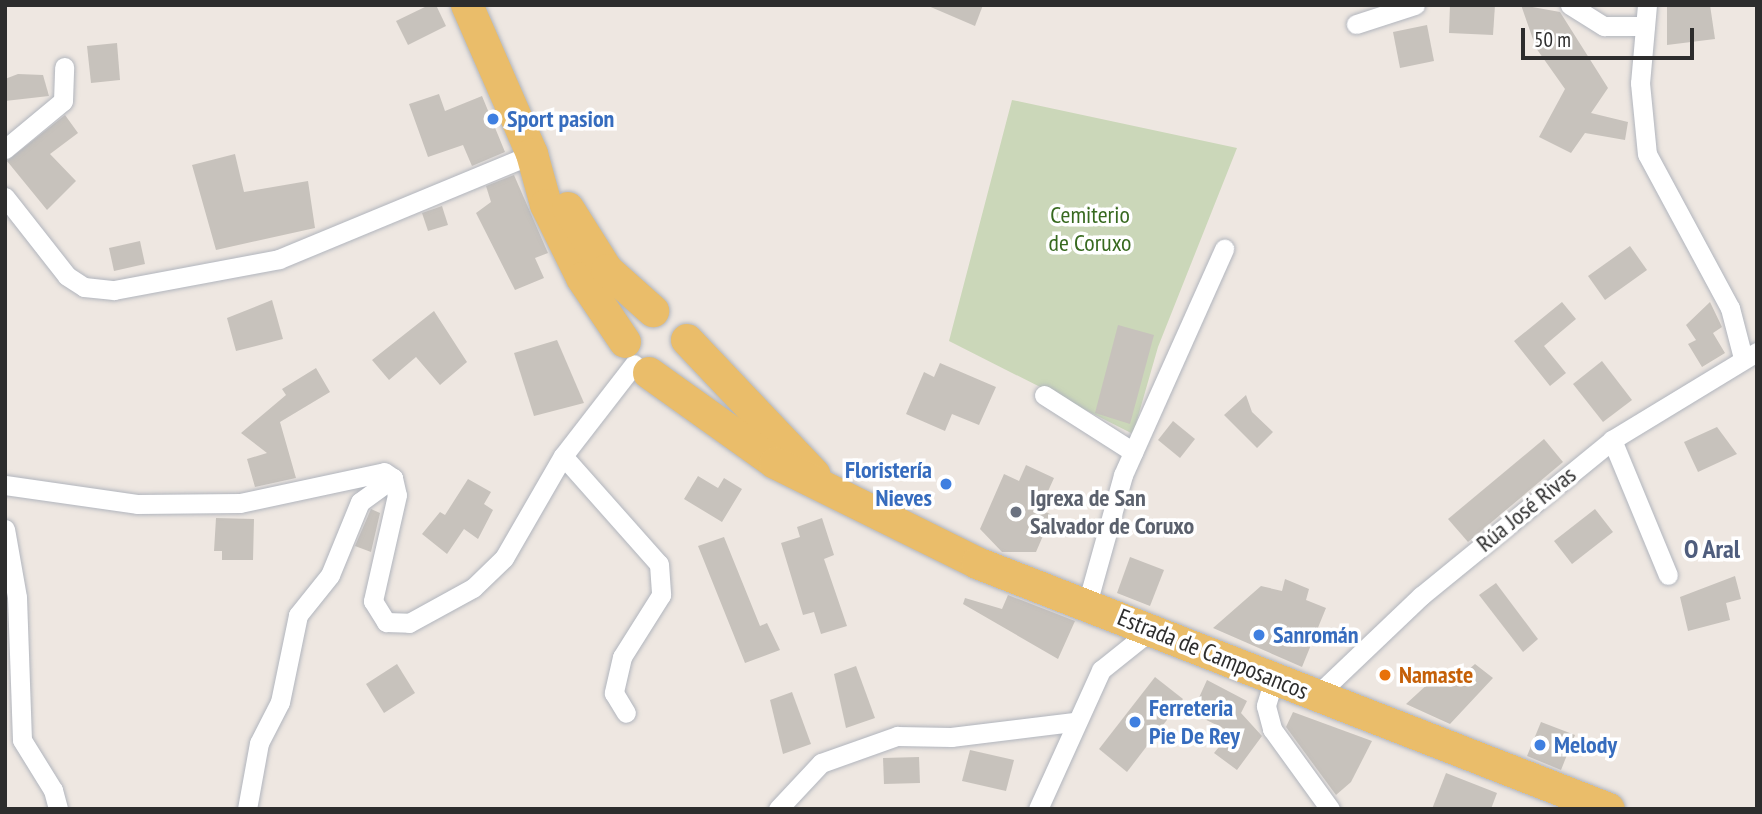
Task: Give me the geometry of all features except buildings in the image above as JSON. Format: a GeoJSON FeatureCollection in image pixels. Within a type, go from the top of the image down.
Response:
{"type":"FeatureCollection","features":[{"type":"Feature","properties":{"kind":"main road","name":"Estrada de Camposancos"},"geometry":{"type":"LineString","coordinates":[[467,5],[532,154],[552,217],[636,360],[775,463],[825,485],[977,563],[1609,809]]}},
{"type":"Feature","properties":{"kind":"main road","name":"Estrada de Camposancos"},"geometry":{"type":"LineString","coordinates":[[532,154],[607,270],[653,311],[673,315],[687,340],[825,485]]}},
{"type":"Feature","properties":{"kind":"main road"},"geometry":{"type":"LineString","coordinates":[[653,311],[630,325],[636,360],[674,369],[687,340]]}},
{"type":"Feature","properties":{"kind":"street"},"geometry":{"type":"LineString","coordinates":[[1356,24],[1415,5]]}},
{"type":"Feature","properties":{"kind":"street"},"geometry":{"type":"LineString","coordinates":[[1570,5],[1604,26],[1645,26]]}},
{"type":"Feature","properties":{"kind":"street"},"geometry":{"type":"LineString","coordinates":[[1647,5],[1640,83],[1647,154],[1730,308],[1750,355]]}},
{"type":"Feature","properties":{"kind":"street"},"geometry":{"type":"LineString","coordinates":[[5,149],[63,101],[64,67]]}},
{"type":"Feature","properties":{"kind":"street"},"geometry":{"type":"LineString","coordinates":[[5,197],[67,276],[84,287],[114,290],[279,259],[532,154]]}},
{"type":"Feature","properties":{"kind":"street"},"geometry":{"type":"LineString","coordinates":[[1087,604],[1133,452],[1224,249]]}},
{"type":"Feature","properties":{"kind":"street","name":"Rúa José Rivas"},"geometry":{"type":"LineString","coordinates":[[1317,695],[1421,596],[1612,440],[1750,355]]}},
{"type":"Feature","properties":{"kind":"street"},"geometry":{"type":"LineString","coordinates":[[393,478],[397,495],[373,601],[378,616],[396,625],[474,588],[504,558],[564,456],[636,360]]}},
{"type":"Feature","properties":{"kind":"street"},"geometry":{"type":"LineString","coordinates":[[1044,395],[1133,452]]}},
{"type":"Feature","properties":{"kind":"street"},"geometry":{"type":"LineString","coordinates":[[1612,440],[1668,575]]}},
{"type":"Feature","properties":{"kind":"street"},"geometry":{"type":"LineString","coordinates":[[564,456],[659,564],[661,595],[619,669],[614,693],[626,713]]}},
{"type":"Feature","properties":{"kind":"street"},"geometry":{"type":"LineString","coordinates":[[5,485],[137,504],[240,503],[374,472],[393,478]]}},
{"type":"Feature","properties":{"kind":"street"},"geometry":{"type":"LineString","coordinates":[[247,809],[259,743],[280,702],[298,615],[330,575],[360,502],[393,478]]}},
{"type":"Feature","properties":{"kind":"street"},"geometry":{"type":"LineString","coordinates":[[5,529],[17,597],[22,740],[58,809]]}},
{"type":"Feature","properties":{"kind":"street"},"geometry":{"type":"LineString","coordinates":[[1038,809],[1074,722],[1101,670],[1151,630]]}},
{"type":"Feature","properties":{"kind":"street"},"geometry":{"type":"LineString","coordinates":[[1274,679],[1266,706],[1272,729],[1330,809]]}},
{"type":"Feature","properties":{"kind":"street"},"geometry":{"type":"LineString","coordinates":[[778,809],[821,764],[897,736],[951,737],[1074,722]]}},
{"type":"Feature","properties":{"kind":"green space","name":"Cemiterio de Coruxo"},"geometry":{"type":"Polygon","coordinates":[[[1012,100],[1237,148],[1158,347],[1133,434],[949,341],[1012,100]]]}},
{"type":"Feature","properties":{"kind":"place","name":"Sport pasion"},"geometry":{"type":"Point","coordinates":[493,119]}},
{"type":"Feature","properties":{"kind":"place","name":"Floristería Nieves"},"geometry":{"type":"Point","coordinates":[946,484]}},
{"type":"Feature","properties":{"kind":"place","name":"Igrexa de San Salvador de Coruxo"},"geometry":{"type":"Point","coordinates":[1016,512]}},
{"type":"Feature","properties":{"kind":"place","name":"Sanromán"},"geometry":{"type":"Point","coordinates":[1259,635]}},
{"type":"Feature","properties":{"kind":"place","name":"Namaste"},"geometry":{"type":"Point","coordinates":[1385,675]}},
{"type":"Feature","properties":{"kind":"place","name":"Ferreteria Pie De Rey"},"geometry":{"type":"Point","coordinates":[1135,722]}},
{"type":"Feature","properties":{"kind":"place","name":"Melody"},"geometry":{"type":"Point","coordinates":[1540,745]}},
{"type":"Feature","properties":{"kind":"district","name":"O Aral"},"geometry":{"type":"Point","coordinates":[1712,549]}}]}
